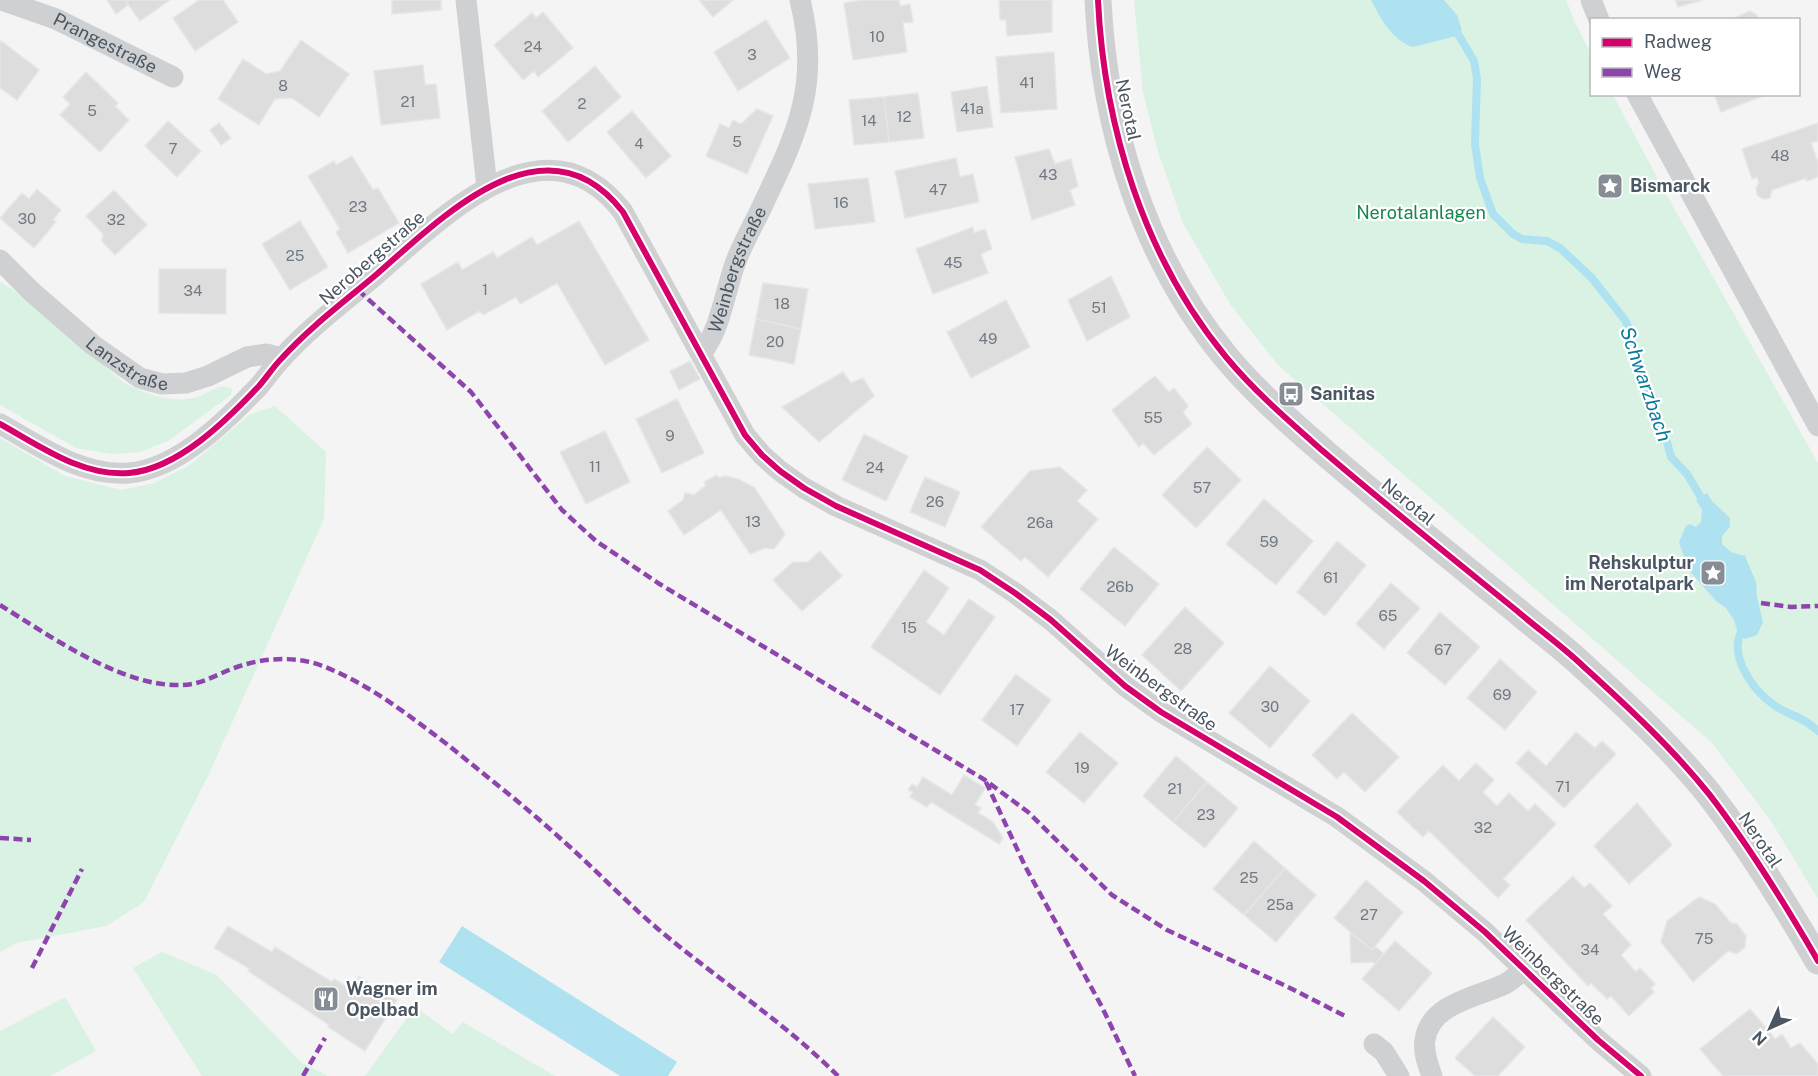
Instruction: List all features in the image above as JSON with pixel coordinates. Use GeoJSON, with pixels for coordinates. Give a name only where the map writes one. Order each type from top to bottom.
{"type":"FeatureCollection","features":[{"type":"Feature","properties":{"kind":"street","name":"Prangestraße"},"geometry":{"type":"LineString","coordinates":[[2,0],[56,19],[173,77]]}},
{"type":"Feature","properties":{"kind":"street"},"geometry":{"type":"LineString","coordinates":[[465,0],[487,187]]}},
{"type":"Feature","properties":{"kind":"street","name":"Weinbergstraße"},"geometry":{"type":"LineString","coordinates":[[800,0],[808,55],[808,83],[802,111],[788,148],[735,263],[715,332],[701,354],[745,435],[762,455],[804,488],[836,506],[980,570],[1051,620],[1125,686],[1161,712],[1337,817],[1385,851],[1425,881],[1476,925],[1598,1040],[1641,1076]]}},
{"type":"Feature","properties":{"kind":"street","name":"Nerotal"},"geometry":{"type":"LineString","coordinates":[[1098,0],[1109,99],[1121,150],[1139,204],[1156,243],[1202,327],[1239,372],[1283,416],[1581,664],[1668,749],[1708,792],[1733,827],[1818,961]]}},
{"type":"Feature","properties":{"kind":"street"},"geometry":{"type":"LineString","coordinates":[[1591,0],[1598,18]]}},
{"type":"Feature","properties":{"kind":"street"},"geometry":{"type":"LineString","coordinates":[[1638,96],[1818,426]]}},
{"type":"Feature","properties":{"kind":"street","name":"Nerobergstraße"},"geometry":{"type":"LineString","coordinates":[[0,424],[82,467],[114,473],[130,473],[154,468],[176,458],[229,415],[259,386],[281,358],[444,214],[487,187],[532,170],[553,169],[574,173],[594,182],[610,195],[623,212],[701,354]]}},
{"type":"Feature","properties":{"kind":"street","name":"Lanzstraße"},"geometry":{"type":"LineString","coordinates":[[0,260],[32,292],[93,345],[140,378],[162,384],[186,383],[208,376],[247,357],[267,354],[281,358]]}},
{"type":"Feature","properties":{"kind":"street"},"geometry":{"type":"LineString","coordinates":[[1432,1076],[1426,1060],[1424,1040],[1429,1027],[1438,1016],[1463,1000],[1506,983],[1523,970]]}},
{"type":"Feature","properties":{"kind":"street"},"geometry":{"type":"LineString","coordinates":[[1374,1044],[1384,1052],[1399,1076]]}},
{"type":"Feature","properties":{"kind":"green space","name":"Nerotalanlagen"},"geometry":{"type":"Polygon","coordinates":[[[1134,0],[1566,0],[1590,52],[1590,96],[1614,96],[1818,463],[1818,899],[1771,821],[1712,743],[1278,365],[1230,304],[1183,223],[1158,152],[1143,92],[1134,0]]]}},
{"type":"Feature","properties":{"kind":"green space"},"geometry":{"type":"Polygon","coordinates":[[[0,282],[20,294],[123,382],[131,386],[158,397],[178,399],[197,397],[223,386],[232,389],[231,395],[168,441],[140,452],[112,454],[76,448],[0,405],[0,282]]]}},
{"type":"Feature","properties":{"kind":"green space"},"geometry":{"type":"Polygon","coordinates":[[[275,406],[326,452],[324,519],[208,776],[144,902],[106,926],[17,943],[0,952],[0,438],[65,476],[121,490],[154,483],[190,465],[249,415],[275,406]]]}},
{"type":"Feature","properties":{"kind":"green space"},"geometry":{"type":"Polygon","coordinates":[[[162,952],[217,975],[301,1062],[328,1076],[202,1076],[133,968],[162,952]]]}},
{"type":"Feature","properties":{"kind":"green space"},"geometry":{"type":"Polygon","coordinates":[[[65,997],[96,1051],[50,1076],[0,1076],[0,1031],[65,997]]]}},
{"type":"Feature","properties":{"kind":"green space"},"geometry":{"type":"Polygon","coordinates":[[[415,1007],[453,1034],[463,1022],[555,1076],[365,1076],[415,1007]]]}},
{"type":"Feature","properties":{"kind":"water"},"geometry":{"type":"Polygon","coordinates":[[[1371,0],[1444,0],[1457,15],[1462,30],[1456,36],[1413,47],[1393,34],[1371,0]]]}},
{"type":"Feature","properties":{"kind":"water"},"geometry":{"type":"Polygon","coordinates":[[[1707,493],[1730,518],[1730,527],[1722,536],[1722,544],[1731,552],[1745,556],[1756,582],[1763,622],[1757,635],[1745,639],[1738,634],[1734,620],[1726,608],[1716,601],[1688,569],[1679,542],[1686,526],[1690,524],[1696,527],[1701,522],[1702,510],[1696,500],[1707,493]]]}},
{"type":"Feature","properties":{"kind":"water"},"geometry":{"type":"Polygon","coordinates":[[[462,926],[677,1062],[668,1076],[620,1076],[439,962],[462,926]]]}},
{"type":"Feature","properties":{"kind":"building"},"geometry":{"type":"Polygon","coordinates":[[[107,0],[125,0],[128,5],[116,14],[107,0]]]}},
{"type":"Feature","properties":{"kind":"building"},"geometry":{"type":"Polygon","coordinates":[[[125,0],[170,0],[140,21],[125,0]]]}},
{"type":"Feature","properties":{"kind":"building"},"geometry":{"type":"Polygon","coordinates":[[[199,0],[223,0],[238,22],[195,51],[173,18],[199,0]]]}},
{"type":"Feature","properties":{"kind":"building"},"geometry":{"type":"Polygon","coordinates":[[[392,0],[441,0],[441,10],[392,14],[392,0]]]}},
{"type":"Feature","properties":{"kind":"building"},"geometry":{"type":"Polygon","coordinates":[[[699,0],[733,0],[713,17],[699,0]]]}},
{"type":"Feature","properties":{"kind":"building"},"geometry":{"type":"Polygon","coordinates":[[[862,0],[899,0],[900,6],[910,4],[913,22],[903,23],[907,52],[853,60],[844,3],[862,0]]]}},
{"type":"Feature","properties":{"kind":"building"},"geometry":{"type":"Polygon","coordinates":[[[999,0],[1052,0],[1052,32],[1007,36],[1006,20],[1000,20],[999,0]]]}},
{"type":"Feature","properties":{"kind":"building"},"geometry":{"type":"Polygon","coordinates":[[[1675,0],[1703,0],[1678,7],[1675,0]]]}},
{"type":"Feature","properties":{"kind":"building"},"geometry":{"type":"Polygon","coordinates":[[[1750,11],[1758,18],[1734,18],[1750,11]]]}},
{"type":"Feature","properties":{"kind":"building"},"geometry":{"type":"Polygon","coordinates":[[[543,12],[573,48],[538,77],[534,71],[523,80],[494,45],[532,13],[536,18],[543,12]]]}},
{"type":"Feature","properties":{"kind":"building"},"geometry":{"type":"Polygon","coordinates":[[[766,20],[790,58],[738,91],[714,52],[766,20]]]}},
{"type":"Feature","properties":{"kind":"building"},"geometry":{"type":"Polygon","coordinates":[[[0,40],[39,70],[17,100],[0,88],[0,40]]]}},
{"type":"Feature","properties":{"kind":"building"},"geometry":{"type":"Polygon","coordinates":[[[301,40],[349,74],[319,117],[292,98],[275,99],[259,125],[218,99],[243,59],[266,74],[280,71],[301,40]]]}},
{"type":"Feature","properties":{"kind":"building"},"geometry":{"type":"Polygon","coordinates":[[[1054,52],[1057,109],[1001,113],[996,57],[1054,52]]]}},
{"type":"Feature","properties":{"kind":"building"},"geometry":{"type":"Polygon","coordinates":[[[423,65],[425,85],[436,84],[440,118],[381,125],[374,71],[423,65]]]}},
{"type":"Feature","properties":{"kind":"building"},"geometry":{"type":"Polygon","coordinates":[[[595,66],[621,97],[568,142],[542,111],[595,66]]]}},
{"type":"Feature","properties":{"kind":"building"},"geometry":{"type":"Polygon","coordinates":[[[86,72],[118,103],[115,106],[129,120],[100,152],[60,115],[70,104],[63,97],[86,72]]]}},
{"type":"Feature","properties":{"kind":"building"},"geometry":{"type":"Polygon","coordinates":[[[987,86],[993,127],[957,132],[951,92],[987,86]]]}},
{"type":"Feature","properties":{"kind":"building"},"geometry":{"type":"Polygon","coordinates":[[[918,93],[924,138],[889,142],[884,97],[918,93]]]}},
{"type":"Feature","properties":{"kind":"building"},"geometry":{"type":"Polygon","coordinates":[[[1715,96],[1763,96],[1721,112],[1715,96]]]}},
{"type":"Feature","properties":{"kind":"building"},"geometry":{"type":"Polygon","coordinates":[[[884,97],[889,142],[854,145],[849,100],[884,97]]]}},
{"type":"Feature","properties":{"kind":"building"},"geometry":{"type":"Polygon","coordinates":[[[757,109],[773,116],[747,174],[706,156],[720,124],[729,128],[733,120],[741,124],[757,109]]]}},
{"type":"Feature","properties":{"kind":"building"},"geometry":{"type":"Polygon","coordinates":[[[632,111],[671,156],[646,178],[607,132],[632,111]]]}},
{"type":"Feature","properties":{"kind":"building"},"geometry":{"type":"Polygon","coordinates":[[[168,121],[201,151],[177,177],[145,146],[168,121]]]}},
{"type":"Feature","properties":{"kind":"building"},"geometry":{"type":"Polygon","coordinates":[[[219,123],[231,138],[221,145],[210,130],[219,123]]]}},
{"type":"Feature","properties":{"kind":"building"},"geometry":{"type":"Polygon","coordinates":[[[1818,123],[1818,141],[1811,143],[1818,162],[1818,177],[1807,181],[1806,178],[1772,190],[1770,198],[1763,199],[1757,195],[1756,188],[1759,183],[1757,177],[1752,179],[1742,149],[1818,123]]]}},
{"type":"Feature","properties":{"kind":"building"},"geometry":{"type":"Polygon","coordinates":[[[1049,149],[1055,164],[1071,159],[1078,186],[1070,190],[1075,205],[1032,220],[1015,157],[1049,149]]]}},
{"type":"Feature","properties":{"kind":"building"},"geometry":{"type":"Polygon","coordinates":[[[352,156],[373,190],[378,188],[399,223],[348,253],[336,232],[340,229],[308,176],[334,161],[336,165],[352,156]]]}},
{"type":"Feature","properties":{"kind":"building"},"geometry":{"type":"Polygon","coordinates":[[[956,158],[960,177],[973,174],[979,202],[905,218],[895,171],[956,158]]]}},
{"type":"Feature","properties":{"kind":"building"},"geometry":{"type":"Polygon","coordinates":[[[868,178],[875,222],[815,229],[808,184],[868,178]]]}},
{"type":"Feature","properties":{"kind":"building"},"geometry":{"type":"Polygon","coordinates":[[[37,189],[61,210],[53,220],[56,222],[34,248],[0,218],[22,193],[29,199],[37,189]]]}},
{"type":"Feature","properties":{"kind":"building"},"geometry":{"type":"Polygon","coordinates":[[[114,190],[147,225],[115,255],[102,241],[103,234],[86,216],[114,190]]]}},
{"type":"Feature","properties":{"kind":"building"},"geometry":{"type":"Polygon","coordinates":[[[300,221],[328,267],[290,290],[262,244],[300,221]]]}},
{"type":"Feature","properties":{"kind":"building"},"geometry":{"type":"Polygon","coordinates":[[[579,221],[649,340],[605,365],[557,283],[520,304],[516,297],[483,315],[480,311],[447,330],[421,284],[458,262],[462,270],[493,252],[497,258],[532,237],[537,245],[579,221]]]}},
{"type":"Feature","properties":{"kind":"building"},"geometry":{"type":"Polygon","coordinates":[[[973,227],[974,233],[985,229],[992,249],[981,254],[988,273],[933,294],[916,249],[973,227]]]}},
{"type":"Feature","properties":{"kind":"building"},"geometry":{"type":"Polygon","coordinates":[[[159,269],[226,269],[226,314],[159,313],[159,269]]]}},
{"type":"Feature","properties":{"kind":"building"},"geometry":{"type":"Polygon","coordinates":[[[1111,276],[1130,317],[1087,341],[1068,300],[1111,276]]]}},
{"type":"Feature","properties":{"kind":"building"},"geometry":{"type":"Polygon","coordinates":[[[763,283],[808,289],[801,329],[756,319],[763,283]]]}},
{"type":"Feature","properties":{"kind":"building"},"geometry":{"type":"Polygon","coordinates":[[[1006,300],[1030,347],[971,378],[947,332],[1006,300]]]}},
{"type":"Feature","properties":{"kind":"building"},"geometry":{"type":"Polygon","coordinates":[[[756,319],[801,329],[794,364],[749,355],[756,319]]]}},
{"type":"Feature","properties":{"kind":"building"},"geometry":{"type":"Polygon","coordinates":[[[690,361],[700,379],[679,390],[670,371],[690,361]]]}},
{"type":"Feature","properties":{"kind":"building"},"geometry":{"type":"Polygon","coordinates":[[[843,372],[851,383],[863,378],[874,396],[819,442],[782,407],[843,372]]]}},
{"type":"Feature","properties":{"kind":"building"},"geometry":{"type":"Polygon","coordinates":[[[1155,376],[1169,392],[1174,388],[1188,406],[1183,413],[1192,424],[1154,455],[1143,443],[1139,447],[1112,410],[1155,376]]]}},
{"type":"Feature","properties":{"kind":"building"},"geometry":{"type":"Polygon","coordinates":[[[677,399],[704,453],[662,473],[636,419],[677,399]]]}},
{"type":"Feature","properties":{"kind":"building"},"geometry":{"type":"Polygon","coordinates":[[[605,431],[630,482],[586,504],[560,452],[605,431]]]}},
{"type":"Feature","properties":{"kind":"building"},"geometry":{"type":"Polygon","coordinates":[[[864,434],[908,456],[886,501],[842,480],[864,434]]]}},
{"type":"Feature","properties":{"kind":"building"},"geometry":{"type":"Polygon","coordinates":[[[1207,447],[1241,480],[1196,528],[1162,495],[1207,447]]]}},
{"type":"Feature","properties":{"kind":"building"},"geometry":{"type":"Polygon","coordinates":[[[1060,467],[1087,490],[1077,501],[1098,519],[1048,577],[1025,557],[1021,561],[981,527],[1030,471],[1060,467]]]}},
{"type":"Feature","properties":{"kind":"building"},"geometry":{"type":"Polygon","coordinates":[[[717,475],[719,478],[726,476],[738,479],[754,487],[785,534],[774,549],[765,548],[750,554],[721,510],[684,535],[668,511],[683,500],[685,493],[694,495],[706,485],[704,482],[717,475]]]}},
{"type":"Feature","properties":{"kind":"building"},"geometry":{"type":"Polygon","coordinates":[[[925,477],[960,492],[945,527],[910,512],[925,477]]]}},
{"type":"Feature","properties":{"kind":"building"},"geometry":{"type":"Polygon","coordinates":[[[1264,499],[1313,541],[1276,585],[1226,544],[1264,499]]]}},
{"type":"Feature","properties":{"kind":"building"},"geometry":{"type":"Polygon","coordinates":[[[1337,541],[1366,565],[1325,616],[1297,592],[1337,541]]]}},
{"type":"Feature","properties":{"kind":"building"},"geometry":{"type":"Polygon","coordinates":[[[1114,547],[1159,584],[1125,626],[1080,589],[1114,547]]]}},
{"type":"Feature","properties":{"kind":"building"},"geometry":{"type":"Polygon","coordinates":[[[820,551],[842,576],[802,611],[773,580],[793,562],[808,562],[820,551]]]}},
{"type":"Feature","properties":{"kind":"building"},"geometry":{"type":"Polygon","coordinates":[[[924,570],[949,588],[926,622],[944,635],[969,599],[995,617],[940,695],[871,647],[924,570]]]}},
{"type":"Feature","properties":{"kind":"building"},"geometry":{"type":"Polygon","coordinates":[[[1391,583],[1420,608],[1384,649],[1356,624],[1391,583]]]}},
{"type":"Feature","properties":{"kind":"building"},"geometry":{"type":"Polygon","coordinates":[[[1185,607],[1224,643],[1181,691],[1142,655],[1185,607]]]}},
{"type":"Feature","properties":{"kind":"building"},"geometry":{"type":"Polygon","coordinates":[[[1440,612],[1480,647],[1445,685],[1407,653],[1440,612]]]}},
{"type":"Feature","properties":{"kind":"building"},"geometry":{"type":"Polygon","coordinates":[[[1500,659],[1537,692],[1505,730],[1467,698],[1500,659]]]}},
{"type":"Feature","properties":{"kind":"building"},"geometry":{"type":"Polygon","coordinates":[[[1270,666],[1310,701],[1270,748],[1229,713],[1270,666]]]}},
{"type":"Feature","properties":{"kind":"building"},"geometry":{"type":"Polygon","coordinates":[[[1016,674],[1051,700],[1017,746],[982,720],[1016,674]]]}},
{"type":"Feature","properties":{"kind":"building"},"geometry":{"type":"Polygon","coordinates":[[[1352,713],[1399,757],[1365,792],[1344,772],[1337,779],[1312,755],[1352,713]]]}},
{"type":"Feature","properties":{"kind":"building"},"geometry":{"type":"Polygon","coordinates":[[[1080,732],[1118,763],[1084,803],[1046,772],[1080,732]]]}},
{"type":"Feature","properties":{"kind":"building"},"geometry":{"type":"Polygon","coordinates":[[[1576,732],[1595,748],[1602,741],[1616,754],[1564,808],[1516,763],[1528,750],[1546,766],[1576,732]]]}},
{"type":"Feature","properties":{"kind":"building"},"geometry":{"type":"Polygon","coordinates":[[[1176,756],[1207,782],[1173,822],[1143,796],[1176,756]]]}},
{"type":"Feature","properties":{"kind":"building"},"geometry":{"type":"Polygon","coordinates":[[[1476,763],[1494,780],[1483,792],[1497,806],[1509,793],[1528,811],[1535,804],[1556,824],[1503,879],[1510,885],[1498,898],[1429,831],[1423,837],[1397,812],[1443,765],[1459,781],[1476,763]]]}},
{"type":"Feature","properties":{"kind":"building"},"geometry":{"type":"Polygon","coordinates":[[[964,775],[985,788],[975,805],[981,808],[978,813],[993,822],[1003,838],[999,844],[931,802],[927,807],[910,797],[913,792],[908,790],[912,784],[917,787],[923,777],[952,795],[964,775]]]}},
{"type":"Feature","properties":{"kind":"building"},"geometry":{"type":"Polygon","coordinates":[[[1207,782],[1238,808],[1205,848],[1173,822],[1207,782]]]}},
{"type":"Feature","properties":{"kind":"building"},"geometry":{"type":"Polygon","coordinates":[[[1637,803],[1672,845],[1629,884],[1594,846],[1637,803]]]}},
{"type":"Feature","properties":{"kind":"building"},"geometry":{"type":"Polygon","coordinates":[[[1254,841],[1285,868],[1244,915],[1213,889],[1254,841]]]}},
{"type":"Feature","properties":{"kind":"building"},"geometry":{"type":"Polygon","coordinates":[[[1285,868],[1316,895],[1276,942],[1244,915],[1285,868]]]}},
{"type":"Feature","properties":{"kind":"building"},"geometry":{"type":"Polygon","coordinates":[[[1573,876],[1584,888],[1590,883],[1612,906],[1603,914],[1631,945],[1621,955],[1636,972],[1640,968],[1655,984],[1651,988],[1654,992],[1629,1016],[1611,996],[1607,999],[1591,983],[1588,986],[1526,920],[1573,876]]]}},
{"type":"Feature","properties":{"kind":"building"},"geometry":{"type":"Polygon","coordinates":[[[1366,880],[1403,912],[1372,950],[1334,918],[1366,880]]]}},
{"type":"Feature","properties":{"kind":"building"},"geometry":{"type":"Polygon","coordinates":[[[1699,897],[1715,904],[1731,923],[1737,924],[1746,936],[1745,947],[1737,954],[1728,951],[1693,982],[1661,942],[1667,921],[1699,897]]]}},
{"type":"Feature","properties":{"kind":"building"},"geometry":{"type":"Polygon","coordinates":[[[228,926],[272,952],[275,947],[332,982],[334,979],[351,989],[359,977],[397,1000],[365,1051],[248,971],[250,969],[214,948],[228,926]]]}},
{"type":"Feature","properties":{"kind":"building"},"geometry":{"type":"Polygon","coordinates":[[[1350,932],[1372,950],[1375,946],[1384,954],[1375,964],[1372,962],[1351,963],[1350,932]]]}},
{"type":"Feature","properties":{"kind":"building"},"geometry":{"type":"Polygon","coordinates":[[[1395,941],[1432,973],[1399,1011],[1362,979],[1395,941]]]}},
{"type":"Feature","properties":{"kind":"building"},"geometry":{"type":"Polygon","coordinates":[[[1750,1009],[1775,1039],[1782,1034],[1791,1048],[1800,1043],[1818,1064],[1818,1076],[1723,1076],[1700,1049],[1750,1009]]]}},
{"type":"Feature","properties":{"kind":"building"},"geometry":{"type":"Polygon","coordinates":[[[1493,1017],[1525,1047],[1498,1076],[1475,1076],[1455,1058],[1493,1017]]]}},
{"type":"Feature","properties":{"kind":"waterway","name":"Schwarzbach"},"geometry":{"type":"LineString","coordinates":[[1450,30],[1458,34],[1474,61],[1477,79],[1475,144],[1480,178],[1493,214],[1513,234],[1522,239],[1547,241],[1560,248],[1591,277],[1625,320],[1632,335],[1638,365],[1654,400],[1655,414],[1671,457],[1687,474],[1706,506]]}},
{"type":"Feature","properties":{"kind":"waterway","name":"Schwarzbach"},"geometry":{"type":"LineString","coordinates":[[1745,626],[1738,647],[1739,658],[1749,680],[1774,705],[1807,722],[1818,731]]}},
{"type":"Feature","properties":{"kind":"marked path"},"geometry":{"type":"LineString","coordinates":[[358,290],[471,392],[562,510],[596,541],[658,583],[985,780],[1028,812],[1112,895],[1167,930],[1345,1016]]}},
{"type":"Feature","properties":{"kind":"marked path"},"geometry":{"type":"LineString","coordinates":[[1761,603],[1791,607],[1818,606]]}},
{"type":"Feature","properties":{"kind":"marked path"},"geometry":{"type":"LineString","coordinates":[[0,605],[88,658],[136,678],[160,684],[191,684],[249,663],[280,659],[310,662],[338,672],[387,700],[505,791],[658,929],[795,1037],[838,1076]]}},
{"type":"Feature","properties":{"kind":"marked path"},"geometry":{"type":"LineString","coordinates":[[986,782],[1025,866],[1102,1007],[1135,1076]]}},
{"type":"Feature","properties":{"kind":"marked path"},"geometry":{"type":"LineString","coordinates":[[0,838],[31,840]]}},
{"type":"Feature","properties":{"kind":"marked path"},"geometry":{"type":"LineString","coordinates":[[32,968],[82,869]]}},
{"type":"Feature","properties":{"kind":"marked path"},"geometry":{"type":"LineString","coordinates":[[303,1076],[325,1038]]}},
{"type":"Feature","properties":{"kind":"cycle path"},"geometry":{"type":"LineString","coordinates":[[1098,0],[1109,95],[1134,189],[1151,234],[1172,277],[1197,318],[1226,357],[1261,395],[1311,441],[1567,651],[1664,744],[1695,777],[1739,834],[1818,961]]}},
{"type":"Feature","properties":{"kind":"cycle path"},"geometry":{"type":"LineString","coordinates":[[0,424],[62,458],[95,470],[129,473],[147,470],[165,462],[183,453],[217,427],[259,386],[279,361],[304,336],[432,226],[496,184],[529,172],[561,171],[593,184],[623,212],[745,435],[780,471],[836,506],[980,570],[1051,620],[1125,686],[1161,712],[1337,817],[1424,881],[1485,932],[1598,1040],[1641,1076]]}},
{"type":"Feature","properties":{"kind":"place","name":"Bismarck"},"geometry":{"type":"Point","coordinates":[1610,186]}},
{"type":"Feature","properties":{"kind":"place","name":"Sanitas"},"geometry":{"type":"Point","coordinates":[1291,394]}},
{"type":"Feature","properties":{"kind":"place","name":"Rehskulptur im Nerotalpark"},"geometry":{"type":"Point","coordinates":[1713,573]}},
{"type":"Feature","properties":{"kind":"place","name":"Wagner im Opelbad"},"geometry":{"type":"Point","coordinates":[326,999]}}]}
